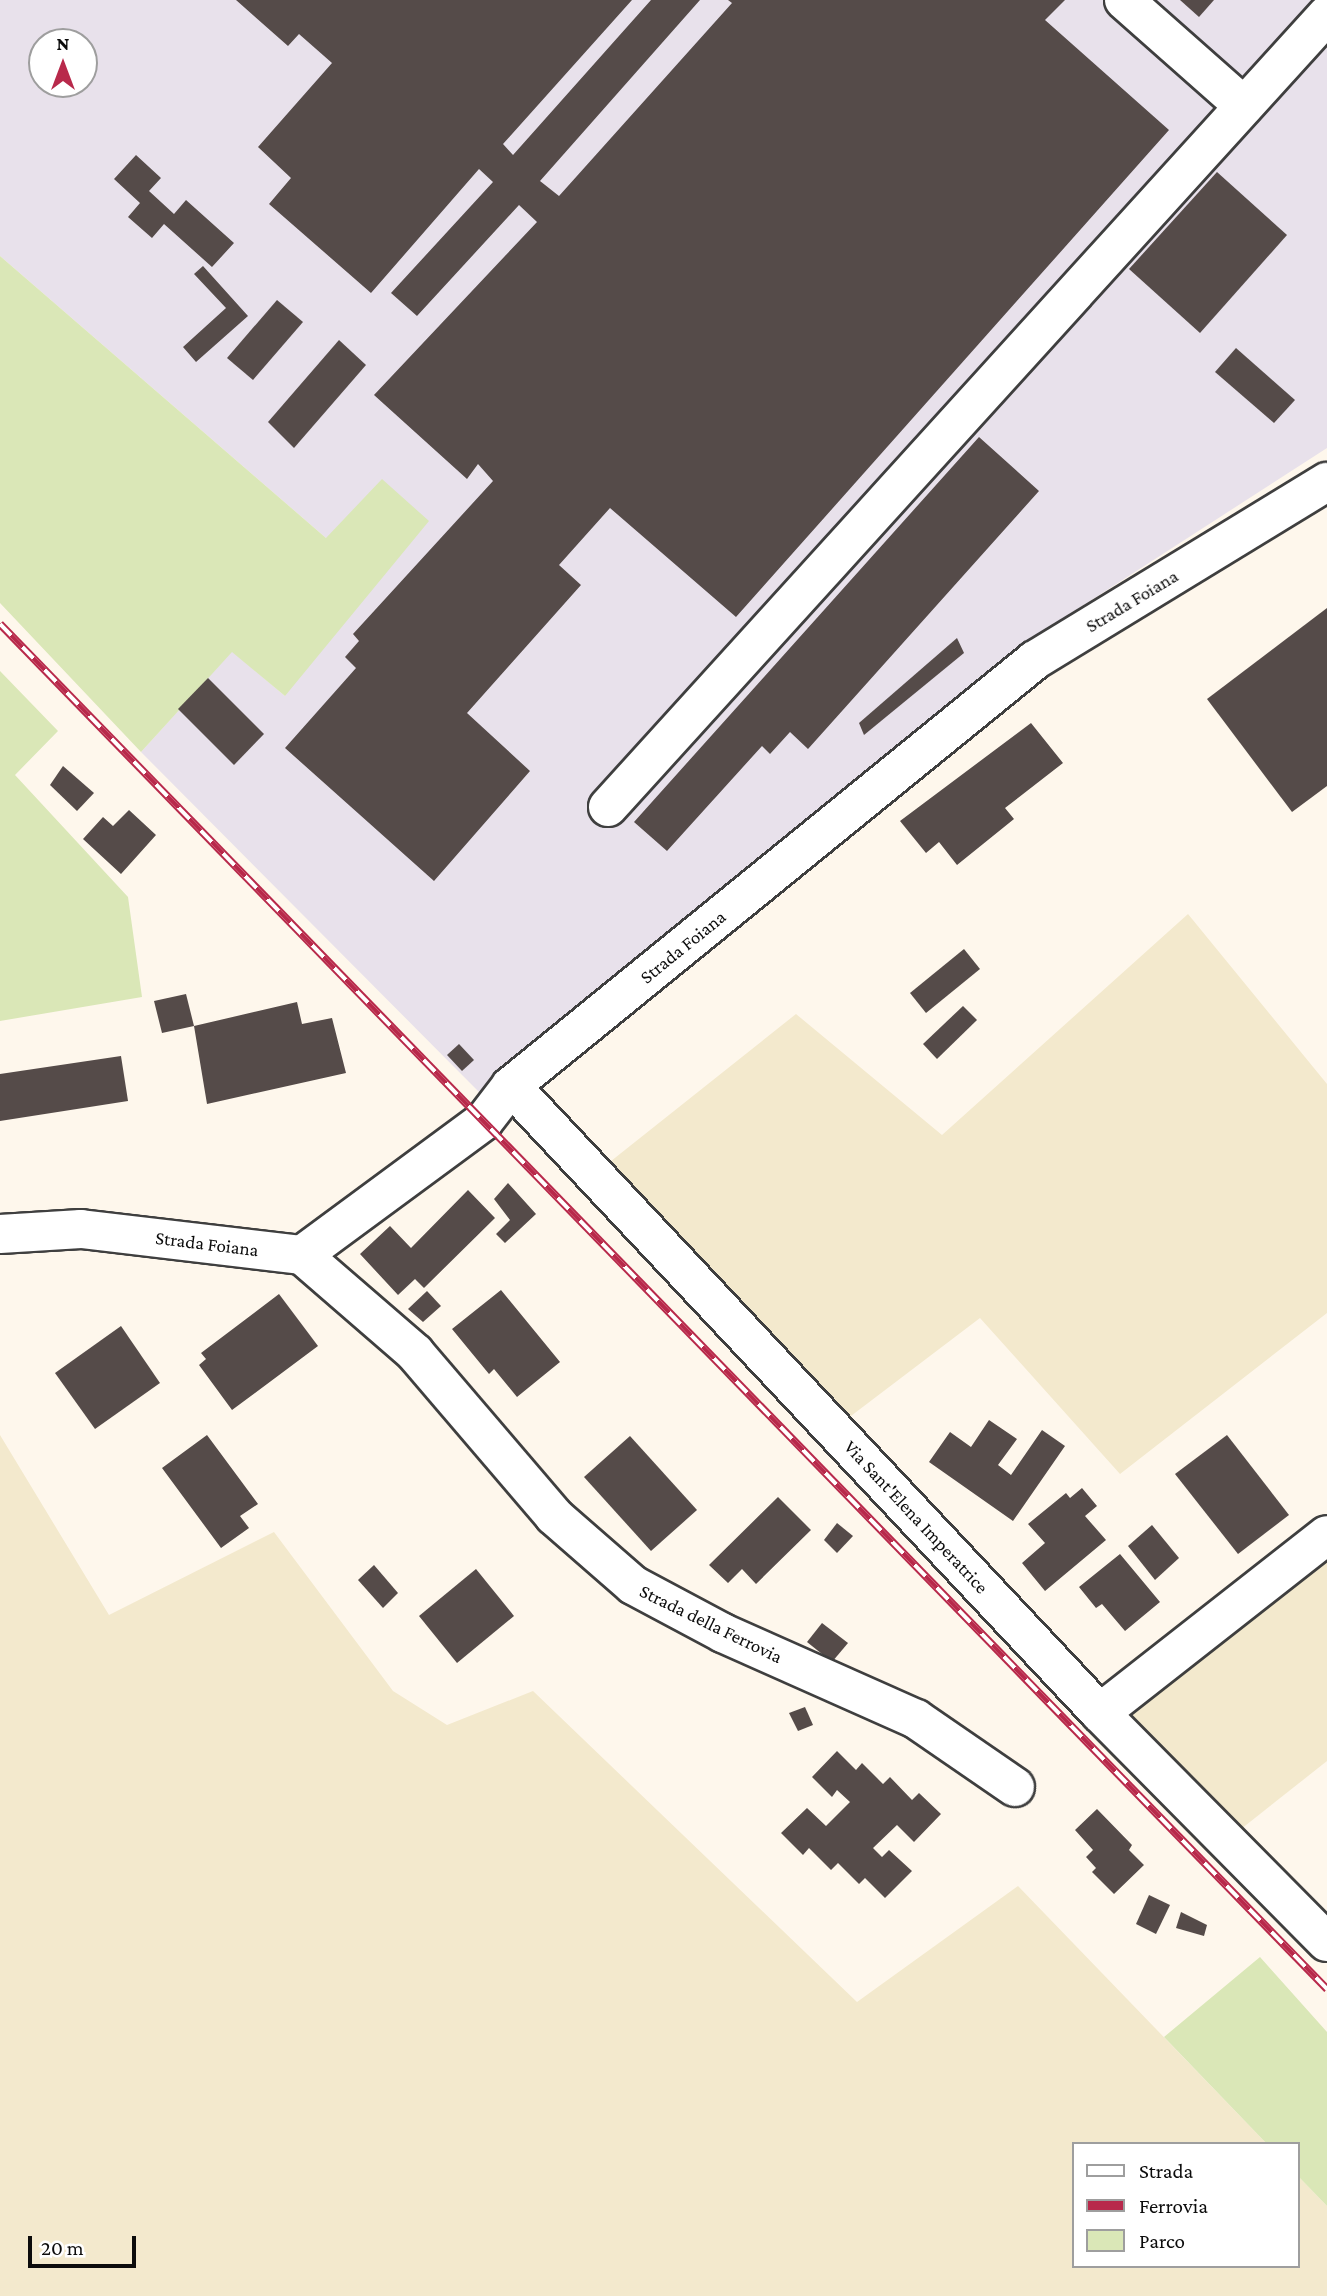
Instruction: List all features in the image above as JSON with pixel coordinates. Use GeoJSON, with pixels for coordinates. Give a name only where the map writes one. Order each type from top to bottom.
{"type":"FeatureCollection","features":[{"type":"Feature","properties":{"kind":"street"},"geometry":{"type":"LineString","coordinates":[[1125,0],[1244,106]]}},
{"type":"Feature","properties":{"kind":"street"},"geometry":{"type":"LineString","coordinates":[[608,807],[1327,15]]}},
{"type":"Feature","properties":{"kind":"street","name":"Strada Foiana"},"geometry":{"type":"LineString","coordinates":[[0,1234],[81,1229],[302,1255],[484,1121],[512,1086],[1035,660],[1327,482]]}},
{"type":"Feature","properties":{"kind":"street","name":"Via Sant'Elena Imperatrice"},"geometry":{"type":"LineString","coordinates":[[512,1086],[1100,1713],[1327,1942]]}},
{"type":"Feature","properties":{"kind":"street","name":"Strada della Ferrovia"},"geometry":{"type":"LineString","coordinates":[[302,1255],[415,1353],[554,1516],[632,1585],[723,1633],[916,1718],[1015,1787]]}},
{"type":"Feature","properties":{"kind":"street"},"geometry":{"type":"LineString","coordinates":[[1100,1713],[1327,1535]]}},
{"type":"Feature","properties":{"kind":"shaded area"},"geometry":{"type":"Polygon","coordinates":[[[0,0],[1327,0],[1327,448],[1028,641],[479,1092],[141,752],[232,651],[285,696],[326,538],[0,256],[0,0]]]}},
{"type":"Feature","properties":{"kind":"shaded area"},"geometry":{"type":"Polygon","coordinates":[[[1188,914],[1327,1084],[1327,1313],[1120,1474],[980,1318],[843,1422],[601,1169],[796,1014],[942,1135],[1188,914]]]}},
{"type":"Feature","properties":{"kind":"shaded area"},"geometry":{"type":"Polygon","coordinates":[[[0,1435],[109,1615],[274,1532],[393,1691],[447,1725],[533,1691],[857,2002],[1018,1886],[1265,2142],[1072,2142],[1072,2268],[1299,2268],[1299,2177],[1327,2206],[1327,2296],[0,2296],[0,1435]]]}},
{"type":"Feature","properties":{"kind":"shaded area"},"geometry":{"type":"Polygon","coordinates":[[[1327,1553],[1327,1761],[1236,1833],[1127,1709],[1327,1553]]]}},
{"type":"Feature","properties":{"kind":"green space"},"geometry":{"type":"Polygon","coordinates":[[[0,256],[326,538],[382,479],[429,521],[285,696],[232,652],[141,752],[0,603],[0,256]]]}},
{"type":"Feature","properties":{"kind":"green space"},"geometry":{"type":"Polygon","coordinates":[[[0,671],[58,731],[15,775],[128,897],[142,997],[0,1021],[0,671]]]}},
{"type":"Feature","properties":{"kind":"green space"},"geometry":{"type":"Polygon","coordinates":[[[1260,1957],[1327,2032],[1327,2206],[1299,2177],[1299,2142],[1265,2142],[1164,2037],[1260,1957]]]}},
{"type":"Feature","properties":{"kind":"building"},"geometry":{"type":"Polygon","coordinates":[[[236,0],[632,0],[503,144],[513,155],[651,0],[700,0],[540,181],[559,196],[732,3],[728,0],[1065,0],[1045,20],[1169,130],[736,617],[610,508],[559,565],[581,585],[467,713],[530,771],[434,881],[285,748],[356,668],[345,657],[359,641],[353,634],[493,481],[478,464],[467,479],[374,395],[537,222],[519,205],[417,316],[391,293],[493,182],[479,169],[371,293],[269,204],[291,178],[258,147],[332,63],[299,34],[288,46],[236,0]]]}},
{"type":"Feature","properties":{"kind":"building"},"geometry":{"type":"Polygon","coordinates":[[[1180,0],[1214,0],[1199,17],[1180,0]]]}},
{"type":"Feature","properties":{"kind":"building"},"geometry":{"type":"Polygon","coordinates":[[[136,155],[161,178],[149,191],[174,214],[186,200],[234,243],[212,267],[164,224],[152,238],[128,217],[140,203],[114,179],[136,155]]]}},
{"type":"Feature","properties":{"kind":"building"},"geometry":{"type":"Polygon","coordinates":[[[1217,172],[1287,235],[1200,333],[1129,269],[1217,172]]]}},
{"type":"Feature","properties":{"kind":"building"},"geometry":{"type":"Polygon","coordinates":[[[203,266],[248,316],[196,362],[183,347],[226,308],[194,274],[203,266]]]}},
{"type":"Feature","properties":{"kind":"building"},"geometry":{"type":"Polygon","coordinates":[[[277,300],[303,322],[253,380],[227,358],[277,300]]]}},
{"type":"Feature","properties":{"kind":"building"},"geometry":{"type":"Polygon","coordinates":[[[339,340],[366,365],[294,448],[268,422],[339,340]]]}},
{"type":"Feature","properties":{"kind":"building"},"geometry":{"type":"Polygon","coordinates":[[[1236,348],[1295,400],[1274,423],[1215,372],[1236,348]]]}},
{"type":"Feature","properties":{"kind":"building"},"geometry":{"type":"Polygon","coordinates":[[[979,437],[1039,491],[808,749],[790,732],[770,754],[762,746],[667,851],[634,822],[979,437]]]}},
{"type":"Feature","properties":{"kind":"building"},"geometry":{"type":"Polygon","coordinates":[[[1327,608],[1327,786],[1292,812],[1207,699],[1327,608]]]}},
{"type":"Feature","properties":{"kind":"building"},"geometry":{"type":"Polygon","coordinates":[[[957,638],[964,653],[864,735],[859,723],[957,638]]]}},
{"type":"Feature","properties":{"kind":"building"},"geometry":{"type":"Polygon","coordinates":[[[208,678],[264,734],[234,765],[178,709],[208,678]]]}},
{"type":"Feature","properties":{"kind":"building"},"geometry":{"type":"Polygon","coordinates":[[[1031,723],[1063,763],[1005,808],[1014,819],[957,865],[939,842],[926,853],[900,821],[1031,723]]]}},
{"type":"Feature","properties":{"kind":"building"},"geometry":{"type":"Polygon","coordinates":[[[63,766],[94,793],[77,811],[50,785],[63,766]]]}},
{"type":"Feature","properties":{"kind":"building"},"geometry":{"type":"Polygon","coordinates":[[[129,810],[156,835],[121,874],[83,839],[103,817],[113,826],[129,810]]]}},
{"type":"Feature","properties":{"kind":"building"},"geometry":{"type":"Polygon","coordinates":[[[964,949],[980,969],[926,1013],[910,993],[964,949]]]}},
{"type":"Feature","properties":{"kind":"building"},"geometry":{"type":"Polygon","coordinates":[[[186,994],[194,1026],[162,1033],[154,1001],[186,994]]]}},
{"type":"Feature","properties":{"kind":"building"},"geometry":{"type":"Polygon","coordinates":[[[297,1002],[302,1024],[332,1018],[346,1073],[207,1104],[194,1026],[297,1002]]]}},
{"type":"Feature","properties":{"kind":"building"},"geometry":{"type":"Polygon","coordinates":[[[963,1006],[977,1020],[937,1059],[923,1044],[963,1006]]]}},
{"type":"Feature","properties":{"kind":"building"},"geometry":{"type":"Polygon","coordinates":[[[459,1044],[474,1060],[462,1071],[447,1055],[459,1044]]]}},
{"type":"Feature","properties":{"kind":"building"},"geometry":{"type":"Polygon","coordinates":[[[121,1056],[128,1101],[0,1121],[0,1074],[121,1056]]]}},
{"type":"Feature","properties":{"kind":"building"},"geometry":{"type":"Polygon","coordinates":[[[508,1183],[536,1214],[505,1243],[496,1234],[510,1220],[494,1199],[508,1183]]]}},
{"type":"Feature","properties":{"kind":"building"},"geometry":{"type":"Polygon","coordinates":[[[468,1190],[495,1218],[424,1288],[415,1279],[398,1295],[360,1254],[390,1226],[411,1248],[468,1190]]]}},
{"type":"Feature","properties":{"kind":"building"},"geometry":{"type":"Polygon","coordinates":[[[501,1290],[560,1362],[517,1397],[494,1369],[489,1374],[452,1329],[501,1290]]]}},
{"type":"Feature","properties":{"kind":"building"},"geometry":{"type":"Polygon","coordinates":[[[427,1291],[441,1306],[423,1322],[408,1309],[427,1291]]]}},
{"type":"Feature","properties":{"kind":"building"},"geometry":{"type":"Polygon","coordinates":[[[279,1294],[318,1346],[232,1410],[199,1365],[206,1359],[201,1353],[279,1294]]]}},
{"type":"Feature","properties":{"kind":"building"},"geometry":{"type":"Polygon","coordinates":[[[121,1326],[160,1383],[95,1429],[55,1373],[121,1326]]]}},
{"type":"Feature","properties":{"kind":"building"},"geometry":{"type":"Polygon","coordinates":[[[989,1420],[1017,1439],[998,1465],[1011,1475],[1042,1430],[1065,1446],[1013,1521],[929,1462],[950,1432],[971,1447],[989,1420]]]}},
{"type":"Feature","properties":{"kind":"building"},"geometry":{"type":"Polygon","coordinates":[[[207,1435],[258,1504],[240,1516],[249,1528],[221,1548],[162,1468],[207,1435]]]}},
{"type":"Feature","properties":{"kind":"building"},"geometry":{"type":"Polygon","coordinates":[[[1227,1435],[1289,1515],[1238,1554],[1175,1474],[1227,1435]]]}},
{"type":"Feature","properties":{"kind":"building"},"geometry":{"type":"Polygon","coordinates":[[[630,1436],[697,1510],[651,1551],[584,1477],[630,1436]]]}},
{"type":"Feature","properties":{"kind":"building"},"geometry":{"type":"Polygon","coordinates":[[[1082,1488],[1097,1506],[1085,1516],[1106,1540],[1045,1591],[1022,1563],[1045,1543],[1028,1524],[1066,1493],[1070,1498],[1082,1488]]]}},
{"type":"Feature","properties":{"kind":"building"},"geometry":{"type":"Polygon","coordinates":[[[778,1497],[811,1530],[756,1584],[742,1569],[728,1583],[709,1565],[778,1497]]]}},
{"type":"Feature","properties":{"kind":"building"},"geometry":{"type":"Polygon","coordinates":[[[837,1523],[853,1536],[837,1553],[824,1540],[837,1523]]]}},
{"type":"Feature","properties":{"kind":"building"},"geometry":{"type":"Polygon","coordinates":[[[1152,1525],[1179,1558],[1155,1580],[1128,1546],[1152,1525]]]}},
{"type":"Feature","properties":{"kind":"building"},"geometry":{"type":"Polygon","coordinates":[[[1120,1554],[1160,1602],[1125,1631],[1102,1604],[1096,1608],[1079,1587],[1120,1554]]]}},
{"type":"Feature","properties":{"kind":"building"},"geometry":{"type":"Polygon","coordinates":[[[374,1565],[398,1593],[383,1608],[358,1580],[374,1565]]]}},
{"type":"Feature","properties":{"kind":"building"},"geometry":{"type":"Polygon","coordinates":[[[476,1569],[514,1616],[457,1663],[419,1616],[476,1569]]]}},
{"type":"Feature","properties":{"kind":"building"},"geometry":{"type":"Polygon","coordinates":[[[822,1623],[848,1643],[832,1662],[807,1642],[822,1623]]]}},
{"type":"Feature","properties":{"kind":"building"},"geometry":{"type":"Polygon","coordinates":[[[805,1707],[813,1725],[798,1731],[789,1713],[805,1707]]]}},
{"type":"Feature","properties":{"kind":"building"},"geometry":{"type":"Polygon","coordinates":[[[837,1751],[856,1770],[862,1763],[883,1784],[890,1777],[912,1800],[919,1793],[941,1814],[914,1842],[897,1825],[873,1848],[882,1857],[889,1850],[912,1871],[885,1898],[865,1878],[859,1884],[838,1863],[831,1870],[809,1848],[803,1855],[781,1833],[807,1808],[826,1826],[850,1802],[837,1790],[832,1797],[812,1777],[837,1751]]]}},
{"type":"Feature","properties":{"kind":"building"},"geometry":{"type":"Polygon","coordinates":[[[1097,1809],[1132,1845],[1129,1850],[1144,1865],[1114,1894],[1092,1872],[1096,1868],[1086,1857],[1093,1850],[1075,1830],[1097,1809]]]}},
{"type":"Feature","properties":{"kind":"building"},"geometry":{"type":"Polygon","coordinates":[[[1149,1895],[1170,1905],[1156,1934],[1136,1924],[1149,1895]]]}},
{"type":"Feature","properties":{"kind":"building"},"geometry":{"type":"Polygon","coordinates":[[[1181,1912],[1207,1925],[1204,1936],[1176,1928],[1181,1912]]]}},
{"type":"Feature","properties":{"kind":"railway"},"geometry":{"type":"LineString","coordinates":[[0,624],[1327,1989]]}}]}
